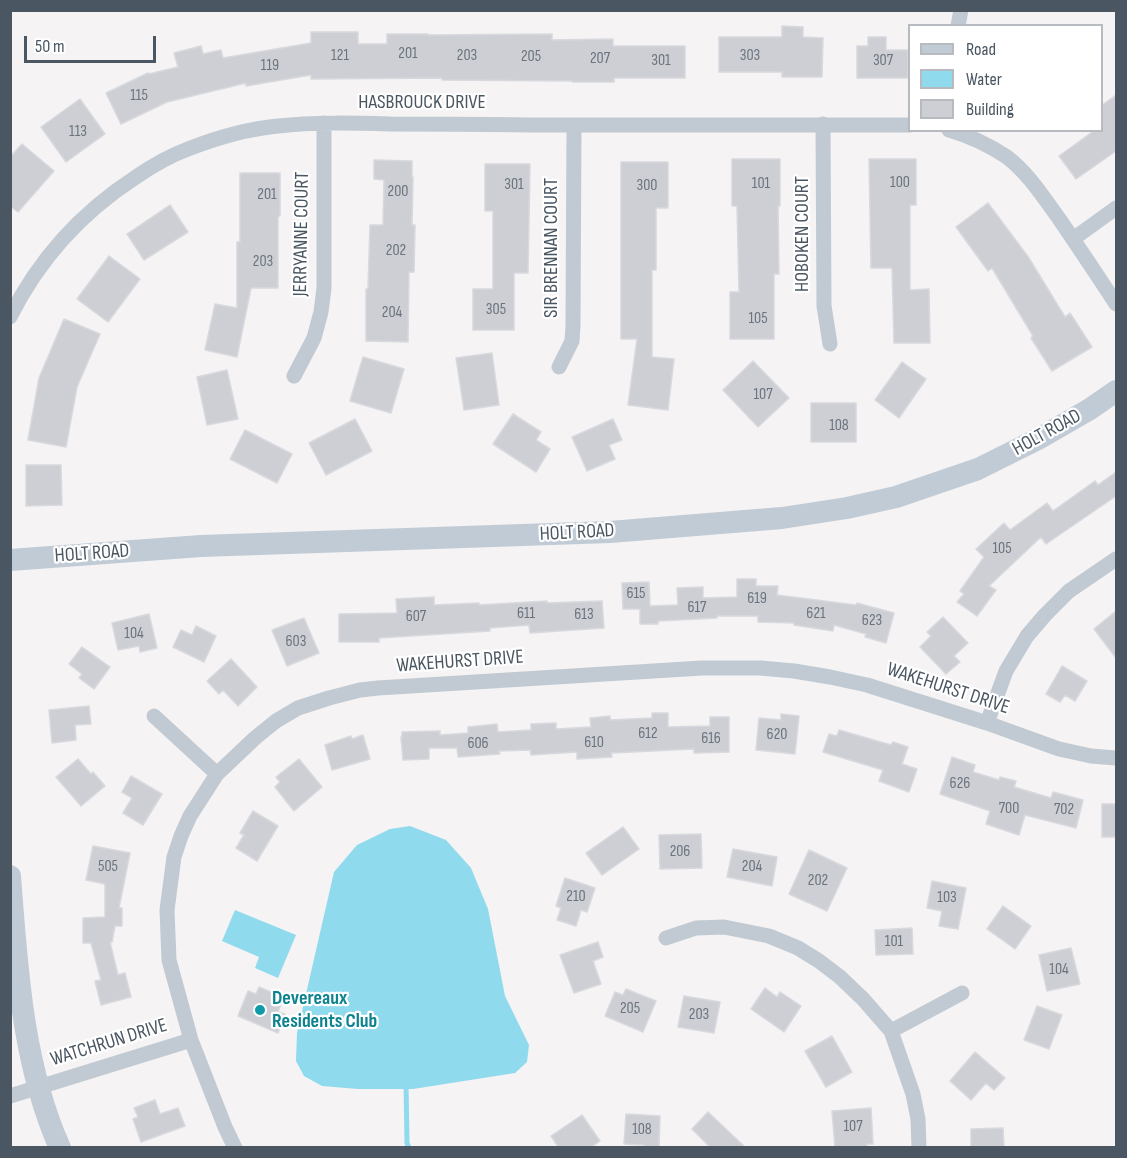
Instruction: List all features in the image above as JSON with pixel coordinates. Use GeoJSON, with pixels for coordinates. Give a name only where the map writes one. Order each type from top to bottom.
{"type":"FeatureCollection","features":[{"type":"Feature","properties":{"kind":"street","name":"HASBROUCK DRIVE"},"geometry":{"type":"LineString","coordinates":[[10,317],[23,292],[53,250],[100,202],[118,188],[186,149],[249,130],[324,123],[908,125]]}},
{"type":"Feature","properties":{"kind":"street","name":"JERRYANNE COURT"},"geometry":{"type":"LineString","coordinates":[[294,376],[314,338],[324,288],[324,123]]}},
{"type":"Feature","properties":{"kind":"street","name":"HOBOKEN COURT"},"geometry":{"type":"LineString","coordinates":[[823,124],[824,306],[830,344]]}},
{"type":"Feature","properties":{"kind":"street","name":"SIR BRENNAN COURT"},"geometry":{"type":"LineString","coordinates":[[559,367],[572,341],[573,326],[574,125]]}},
{"type":"Feature","properties":{"kind":"street"},"geometry":{"type":"LineString","coordinates":[[956,132],[985,144],[1021,170],[1039,191],[1116,304]]}},
{"type":"Feature","properties":{"kind":"street"},"geometry":{"type":"LineString","coordinates":[[1072,239],[1116,207]]}},
{"type":"Feature","properties":{"kind":"street","name":"HOLT ROAD"},"geometry":{"type":"LineString","coordinates":[[10,560],[201,546],[610,532],[793,516],[847,508],[896,497],[978,469],[1046,434],[1116,391]]}},
{"type":"Feature","properties":{"kind":"street"},"geometry":{"type":"LineString","coordinates":[[987,723],[1006,671],[1027,636],[1069,591],[1116,559]]}},
{"type":"Feature","properties":{"kind":"street","name":"WAKEHURST DRIVE"},"geometry":{"type":"LineString","coordinates":[[235,1148],[191,1040],[169,960],[166,910],[174,857],[181,836],[190,816],[217,774],[255,738],[276,721],[298,708],[350,692],[378,688],[702,668],[760,668],[830,676],[867,685],[987,723],[1059,749],[1091,756],[1116,758]]}},
{"type":"Feature","properties":{"kind":"street"},"geometry":{"type":"LineString","coordinates":[[154,716],[217,774]]}},
{"type":"Feature","properties":{"kind":"street"},"geometry":{"type":"LineString","coordinates":[[10,876],[27,1039],[47,1114],[60,1148]]}},
{"type":"Feature","properties":{"kind":"street"},"geometry":{"type":"LineString","coordinates":[[666,938],[696,928],[724,927],[769,936],[798,948],[840,977],[891,1031],[913,1094],[920,1148]]}},
{"type":"Feature","properties":{"kind":"street"},"geometry":{"type":"LineString","coordinates":[[891,1031],[962,993]]}},
{"type":"Feature","properties":{"kind":"street","name":"WATCHRUN DRIVE"},"geometry":{"type":"LineString","coordinates":[[10,1096],[191,1040]]}},
{"type":"Feature","properties":{"kind":"water"},"geometry":{"type":"Polygon","coordinates":[[[410,826],[446,840],[471,868],[488,909],[505,996],[529,1045],[527,1062],[515,1073],[413,1089],[358,1089],[322,1086],[304,1076],[296,1061],[297,1033],[334,872],[357,845],[390,829],[410,826]]]}},
{"type":"Feature","properties":{"kind":"water"},"geometry":{"type":"Polygon","coordinates":[[[235,910],[296,935],[278,978],[255,968],[259,957],[222,941],[235,910]]]}},
{"type":"Feature","properties":{"kind":"building"},"geometry":{"type":"Polygon","coordinates":[[[782,26],[803,27],[803,37],[823,38],[822,77],[782,77],[782,72],[719,72],[719,37],[782,37],[782,26]]]}},
{"type":"Feature","properties":{"kind":"building"},"geometry":{"type":"Polygon","coordinates":[[[311,32],[358,32],[358,44],[387,44],[387,34],[552,34],[552,40],[613,39],[613,46],[685,46],[685,78],[614,78],[614,82],[572,82],[442,80],[442,78],[311,79],[311,75],[246,86],[246,83],[167,102],[121,124],[106,93],[148,73],[178,67],[174,53],[201,46],[203,54],[221,50],[223,58],[311,43],[311,32]]]}},
{"type":"Feature","properties":{"kind":"building"},"geometry":{"type":"Polygon","coordinates":[[[868,37],[886,37],[886,50],[908,50],[908,78],[857,78],[857,46],[868,46],[868,37]]]}},
{"type":"Feature","properties":{"kind":"building"},"geometry":{"type":"Polygon","coordinates":[[[1116,95],[1116,151],[1076,179],[1059,156],[1092,132],[1103,132],[1103,105],[1116,95]]]}},
{"type":"Feature","properties":{"kind":"building"},"geometry":{"type":"Polygon","coordinates":[[[80,99],[105,134],[66,162],[41,127],[80,99]]]}},
{"type":"Feature","properties":{"kind":"building"},"geometry":{"type":"Polygon","coordinates":[[[22,144],[54,171],[18,212],[10,206],[10,157],[22,144]]]}},
{"type":"Feature","properties":{"kind":"building"},"geometry":{"type":"Polygon","coordinates":[[[732,159],[780,159],[779,274],[774,274],[774,339],[730,339],[730,292],[739,292],[737,206],[732,206],[732,159]]]}},
{"type":"Feature","properties":{"kind":"building"},"geometry":{"type":"Polygon","coordinates":[[[869,159],[916,159],[916,205],[910,205],[910,290],[929,289],[930,343],[894,343],[892,268],[871,268],[869,159]]]}},
{"type":"Feature","properties":{"kind":"building"},"geometry":{"type":"Polygon","coordinates":[[[374,160],[412,161],[412,225],[415,225],[414,272],[409,272],[408,342],[366,341],[370,225],[383,225],[384,180],[374,179],[374,160]]]}},
{"type":"Feature","properties":{"kind":"building"},"geometry":{"type":"Polygon","coordinates":[[[621,162],[668,162],[668,208],[656,208],[656,270],[652,270],[652,357],[674,359],[668,410],[628,405],[637,339],[621,339],[621,162]]]}},
{"type":"Feature","properties":{"kind":"building"},"geometry":{"type":"Polygon","coordinates":[[[485,164],[530,164],[528,273],[514,273],[514,330],[473,330],[473,289],[493,289],[493,211],[485,211],[485,164]]]}},
{"type":"Feature","properties":{"kind":"building"},"geometry":{"type":"Polygon","coordinates":[[[240,173],[280,173],[280,216],[278,216],[278,288],[251,288],[237,357],[205,350],[215,304],[237,308],[240,173]]]}},
{"type":"Feature","properties":{"kind":"building"},"geometry":{"type":"Polygon","coordinates":[[[988,203],[1029,258],[1065,317],[1070,313],[1092,347],[1052,371],[992,268],[988,271],[956,227],[988,203]]]}},
{"type":"Feature","properties":{"kind":"building"},"geometry":{"type":"Polygon","coordinates":[[[170,205],[188,232],[144,260],[127,234],[170,205]]]}},
{"type":"Feature","properties":{"kind":"building"},"geometry":{"type":"Polygon","coordinates":[[[109,256],[140,279],[108,322],[77,299],[109,256]]]}},
{"type":"Feature","properties":{"kind":"building"},"geometry":{"type":"Polygon","coordinates":[[[64,319],[100,334],[77,387],[66,447],[28,440],[39,378],[64,319]]]}},
{"type":"Feature","properties":{"kind":"building"},"geometry":{"type":"Polygon","coordinates":[[[492,353],[499,405],[464,410],[456,358],[492,353]]]}},
{"type":"Feature","properties":{"kind":"building"},"geometry":{"type":"Polygon","coordinates":[[[363,357],[404,369],[391,413],[350,401],[363,357]]]}},
{"type":"Feature","properties":{"kind":"building"},"geometry":{"type":"Polygon","coordinates":[[[753,361],[789,398],[758,427],[723,390],[753,361]]]}},
{"type":"Feature","properties":{"kind":"building"},"geometry":{"type":"Polygon","coordinates":[[[902,362],[926,379],[899,418],[875,400],[902,362]]]}},
{"type":"Feature","properties":{"kind":"building"},"geometry":{"type":"Polygon","coordinates":[[[227,370],[238,419],[207,425],[197,377],[227,370]]]}},
{"type":"Feature","properties":{"kind":"building"},"geometry":{"type":"Polygon","coordinates":[[[811,403],[856,403],[856,442],[811,442],[811,403]]]}},
{"type":"Feature","properties":{"kind":"building"},"geometry":{"type":"Polygon","coordinates":[[[513,414],[541,432],[536,440],[550,449],[536,472],[493,444],[513,414]]]}},
{"type":"Feature","properties":{"kind":"building"},"geometry":{"type":"Polygon","coordinates":[[[355,419],[372,451],[326,475],[309,443],[355,419]]]}},
{"type":"Feature","properties":{"kind":"building"},"geometry":{"type":"Polygon","coordinates":[[[613,419],[622,440],[609,445],[615,459],[587,471],[572,437],[613,419]]]}},
{"type":"Feature","properties":{"kind":"building"},"geometry":{"type":"Polygon","coordinates":[[[245,430],[292,454],[277,483],[230,459],[245,430]]]}},
{"type":"Feature","properties":{"kind":"building"},"geometry":{"type":"Polygon","coordinates":[[[26,465],[61,465],[62,505],[26,506],[26,465]]]}},
{"type":"Feature","properties":{"kind":"building"},"geometry":{"type":"Polygon","coordinates":[[[1116,472],[1116,496],[1046,544],[1041,537],[989,586],[996,590],[977,616],[957,602],[964,594],[960,591],[984,557],[976,549],[1004,523],[1010,530],[1047,503],[1053,511],[1095,481],[1098,485],[1116,472]]]}},
{"type":"Feature","properties":{"kind":"building"},"geometry":{"type":"Polygon","coordinates":[[[737,579],[756,579],[756,586],[778,586],[777,595],[856,605],[857,603],[894,613],[886,643],[865,637],[866,634],[834,625],[833,631],[794,625],[794,623],[758,622],[758,616],[717,616],[717,618],[640,624],[640,609],[623,609],[622,583],[649,582],[650,606],[678,605],[677,588],[703,587],[703,598],[737,597],[737,579]]]}},
{"type":"Feature","properties":{"kind":"building"},"geometry":{"type":"Polygon","coordinates":[[[434,597],[434,605],[602,601],[604,628],[530,633],[529,625],[490,628],[490,631],[379,638],[379,642],[339,642],[339,614],[397,613],[396,599],[434,597]]]}},
{"type":"Feature","properties":{"kind":"building"},"geometry":{"type":"Polygon","coordinates":[[[1116,611],[1116,658],[1094,629],[1116,611]]]}},
{"type":"Feature","properties":{"kind":"building"},"geometry":{"type":"Polygon","coordinates":[[[149,614],[157,648],[140,652],[139,646],[118,650],[112,623],[149,614]]]}},
{"type":"Feature","properties":{"kind":"building"},"geometry":{"type":"Polygon","coordinates":[[[943,617],[968,643],[954,656],[960,662],[946,674],[920,647],[931,636],[927,632],[943,617]]]}},
{"type":"Feature","properties":{"kind":"building"},"geometry":{"type":"Polygon","coordinates":[[[304,618],[319,653],[287,666],[272,630],[304,618]]]}},
{"type":"Feature","properties":{"kind":"building"},"geometry":{"type":"Polygon","coordinates":[[[196,626],[216,636],[204,662],[173,647],[181,630],[192,635],[196,626]]]}},
{"type":"Feature","properties":{"kind":"building"},"geometry":{"type":"Polygon","coordinates":[[[82,647],[110,667],[94,689],[79,678],[82,674],[69,664],[82,647]]]}},
{"type":"Feature","properties":{"kind":"building"},"geometry":{"type":"Polygon","coordinates":[[[231,659],[257,687],[238,706],[223,690],[219,694],[207,681],[231,659]]]}},
{"type":"Feature","properties":{"kind":"building"},"geometry":{"type":"Polygon","coordinates":[[[1062,666],[1087,681],[1075,701],[1065,695],[1060,702],[1046,694],[1062,666]]]}},
{"type":"Feature","properties":{"kind":"building"},"geometry":{"type":"Polygon","coordinates":[[[89,706],[91,724],[75,725],[76,740],[52,743],[49,710],[89,706]]]}},
{"type":"Feature","properties":{"kind":"building"},"geometry":{"type":"Polygon","coordinates":[[[652,713],[668,713],[668,727],[710,726],[710,717],[729,717],[729,752],[694,753],[694,749],[611,753],[612,757],[577,759],[577,752],[531,755],[530,750],[499,751],[500,754],[458,757],[457,748],[429,748],[429,759],[403,760],[402,732],[440,731],[440,735],[468,733],[468,727],[497,724],[498,732],[531,730],[531,724],[556,723],[556,729],[591,727],[590,718],[610,716],[610,720],[652,718],[652,713]]]}},
{"type":"Feature","properties":{"kind":"building"},"geometry":{"type":"Polygon","coordinates":[[[781,714],[799,716],[795,754],[756,750],[759,718],[781,720],[781,714]]]}},
{"type":"Feature","properties":{"kind":"building"},"geometry":{"type":"Polygon","coordinates":[[[839,730],[891,745],[893,742],[908,747],[902,764],[917,769],[909,792],[879,781],[883,770],[823,752],[829,734],[837,736],[839,730]]]}},
{"type":"Feature","properties":{"kind":"building"},"geometry":{"type":"Polygon","coordinates":[[[363,735],[370,759],[332,770],[325,745],[351,736],[352,739],[363,735]]]}},
{"type":"Feature","properties":{"kind":"building"},"geometry":{"type":"Polygon","coordinates":[[[952,757],[975,765],[973,772],[999,780],[1000,777],[1016,781],[1014,787],[1051,798],[1053,792],[1083,800],[1076,828],[1025,815],[1019,835],[986,824],[990,811],[940,794],[952,757]]]}},
{"type":"Feature","properties":{"kind":"building"},"geometry":{"type":"Polygon","coordinates":[[[78,759],[105,786],[81,806],[56,777],[78,759]]]}},
{"type":"Feature","properties":{"kind":"building"},"geometry":{"type":"Polygon","coordinates":[[[299,759],[322,787],[294,811],[275,787],[280,782],[276,777],[299,759]]]}},
{"type":"Feature","properties":{"kind":"building"},"geometry":{"type":"Polygon","coordinates":[[[131,776],[162,794],[143,825],[123,813],[132,798],[122,792],[131,776]]]}},
{"type":"Feature","properties":{"kind":"building"},"geometry":{"type":"Polygon","coordinates":[[[1102,804],[1116,804],[1116,837],[1102,837],[1102,804]]]}},
{"type":"Feature","properties":{"kind":"building"},"geometry":{"type":"Polygon","coordinates":[[[253,811],[278,826],[257,861],[236,848],[244,835],[240,833],[253,811]]]}},
{"type":"Feature","properties":{"kind":"building"},"geometry":{"type":"Polygon","coordinates":[[[623,827],[639,849],[602,875],[586,853],[623,827]]]}},
{"type":"Feature","properties":{"kind":"building"},"geometry":{"type":"Polygon","coordinates":[[[701,834],[702,868],[660,869],[659,835],[701,834]]]}},
{"type":"Feature","properties":{"kind":"building"},"geometry":{"type":"Polygon","coordinates":[[[93,846],[130,853],[119,908],[122,908],[122,926],[115,926],[112,942],[110,942],[118,975],[125,973],[131,997],[101,1005],[95,981],[101,980],[91,943],[83,943],[83,918],[105,917],[105,884],[86,880],[93,846]]]}},
{"type":"Feature","properties":{"kind":"building"},"geometry":{"type":"Polygon","coordinates":[[[733,849],[777,857],[772,886],[727,877],[733,849]]]}},
{"type":"Feature","properties":{"kind":"building"},"geometry":{"type":"Polygon","coordinates":[[[809,850],[847,868],[827,911],[789,894],[809,850]]]}},
{"type":"Feature","properties":{"kind":"building"},"geometry":{"type":"Polygon","coordinates":[[[565,878],[595,888],[587,912],[581,910],[576,926],[557,920],[561,908],[556,906],[565,878]]]}},
{"type":"Feature","properties":{"kind":"building"},"geometry":{"type":"Polygon","coordinates":[[[932,881],[966,888],[958,929],[939,926],[942,911],[927,908],[932,881]]]}},
{"type":"Feature","properties":{"kind":"building"},"geometry":{"type":"Polygon","coordinates":[[[1003,906],[1031,926],[1015,949],[987,929],[1003,906]]]}},
{"type":"Feature","properties":{"kind":"building"},"geometry":{"type":"Polygon","coordinates":[[[912,928],[913,954],[876,955],[875,930],[912,928]]]}},
{"type":"Feature","properties":{"kind":"building"},"geometry":{"type":"Polygon","coordinates":[[[598,942],[603,957],[593,961],[601,984],[574,993],[560,955],[598,942]]]}},
{"type":"Feature","properties":{"kind":"building"},"geometry":{"type":"Polygon","coordinates":[[[1071,948],[1080,984],[1047,991],[1039,955],[1071,948]]]}},
{"type":"Feature","properties":{"kind":"building","name":"Devereaux Residents Club"},"geometry":{"type":"Polygon","coordinates":[[[259,987],[276,994],[274,1001],[281,1004],[278,1012],[285,1014],[278,1033],[238,1016],[248,991],[256,994],[259,987]]]}},
{"type":"Feature","properties":{"kind":"building"},"geometry":{"type":"Polygon","coordinates":[[[765,988],[777,997],[780,992],[801,1006],[784,1032],[751,1009],[765,988]]]}},
{"type":"Feature","properties":{"kind":"building"},"geometry":{"type":"Polygon","coordinates":[[[626,989],[656,1001],[643,1032],[605,1016],[615,992],[623,995],[626,989]]]}},
{"type":"Feature","properties":{"kind":"building"},"geometry":{"type":"Polygon","coordinates":[[[684,996],[720,1002],[714,1033],[678,1027],[684,996]]]}},
{"type":"Feature","properties":{"kind":"building"},"geometry":{"type":"Polygon","coordinates":[[[1037,1006],[1062,1015],[1049,1049],[1024,1040],[1037,1006]]]}},
{"type":"Feature","properties":{"kind":"building"},"geometry":{"type":"Polygon","coordinates":[[[832,1036],[852,1072],[826,1087],[805,1051],[832,1036]]]}},
{"type":"Feature","properties":{"kind":"building"},"geometry":{"type":"Polygon","coordinates":[[[975,1052],[1005,1078],[994,1090],[986,1083],[971,1100],[950,1081],[975,1052]]]}},
{"type":"Feature","properties":{"kind":"building"},"geometry":{"type":"Polygon","coordinates":[[[155,1100],[160,1114],[178,1108],[185,1126],[141,1142],[133,1119],[138,1117],[134,1108],[155,1100]]]}},
{"type":"Feature","properties":{"kind":"building"},"geometry":{"type":"Polygon","coordinates":[[[871,1108],[873,1144],[867,1144],[867,1148],[835,1148],[832,1111],[871,1108]]]}},
{"type":"Feature","properties":{"kind":"building"},"geometry":{"type":"Polygon","coordinates":[[[708,1112],[746,1148],[711,1148],[692,1129],[708,1112]]]}},
{"type":"Feature","properties":{"kind":"building"},"geometry":{"type":"Polygon","coordinates":[[[626,1114],[660,1116],[659,1148],[624,1144],[626,1114]]]}},
{"type":"Feature","properties":{"kind":"building"},"geometry":{"type":"Polygon","coordinates":[[[582,1115],[600,1141],[590,1148],[559,1148],[551,1136],[582,1115]]]}},
{"type":"Feature","properties":{"kind":"building"},"geometry":{"type":"Polygon","coordinates":[[[1003,1128],[1004,1148],[971,1148],[971,1129],[1003,1128]]]}},
{"type":"Feature","properties":{"kind":"waterway"},"geometry":{"type":"LineString","coordinates":[[406,1082],[409,1148]]}},
{"type":"Feature","properties":{"kind":"place","name":"Devereaux Residents Club"},"geometry":{"type":"Point","coordinates":[260,1010]}}]}
